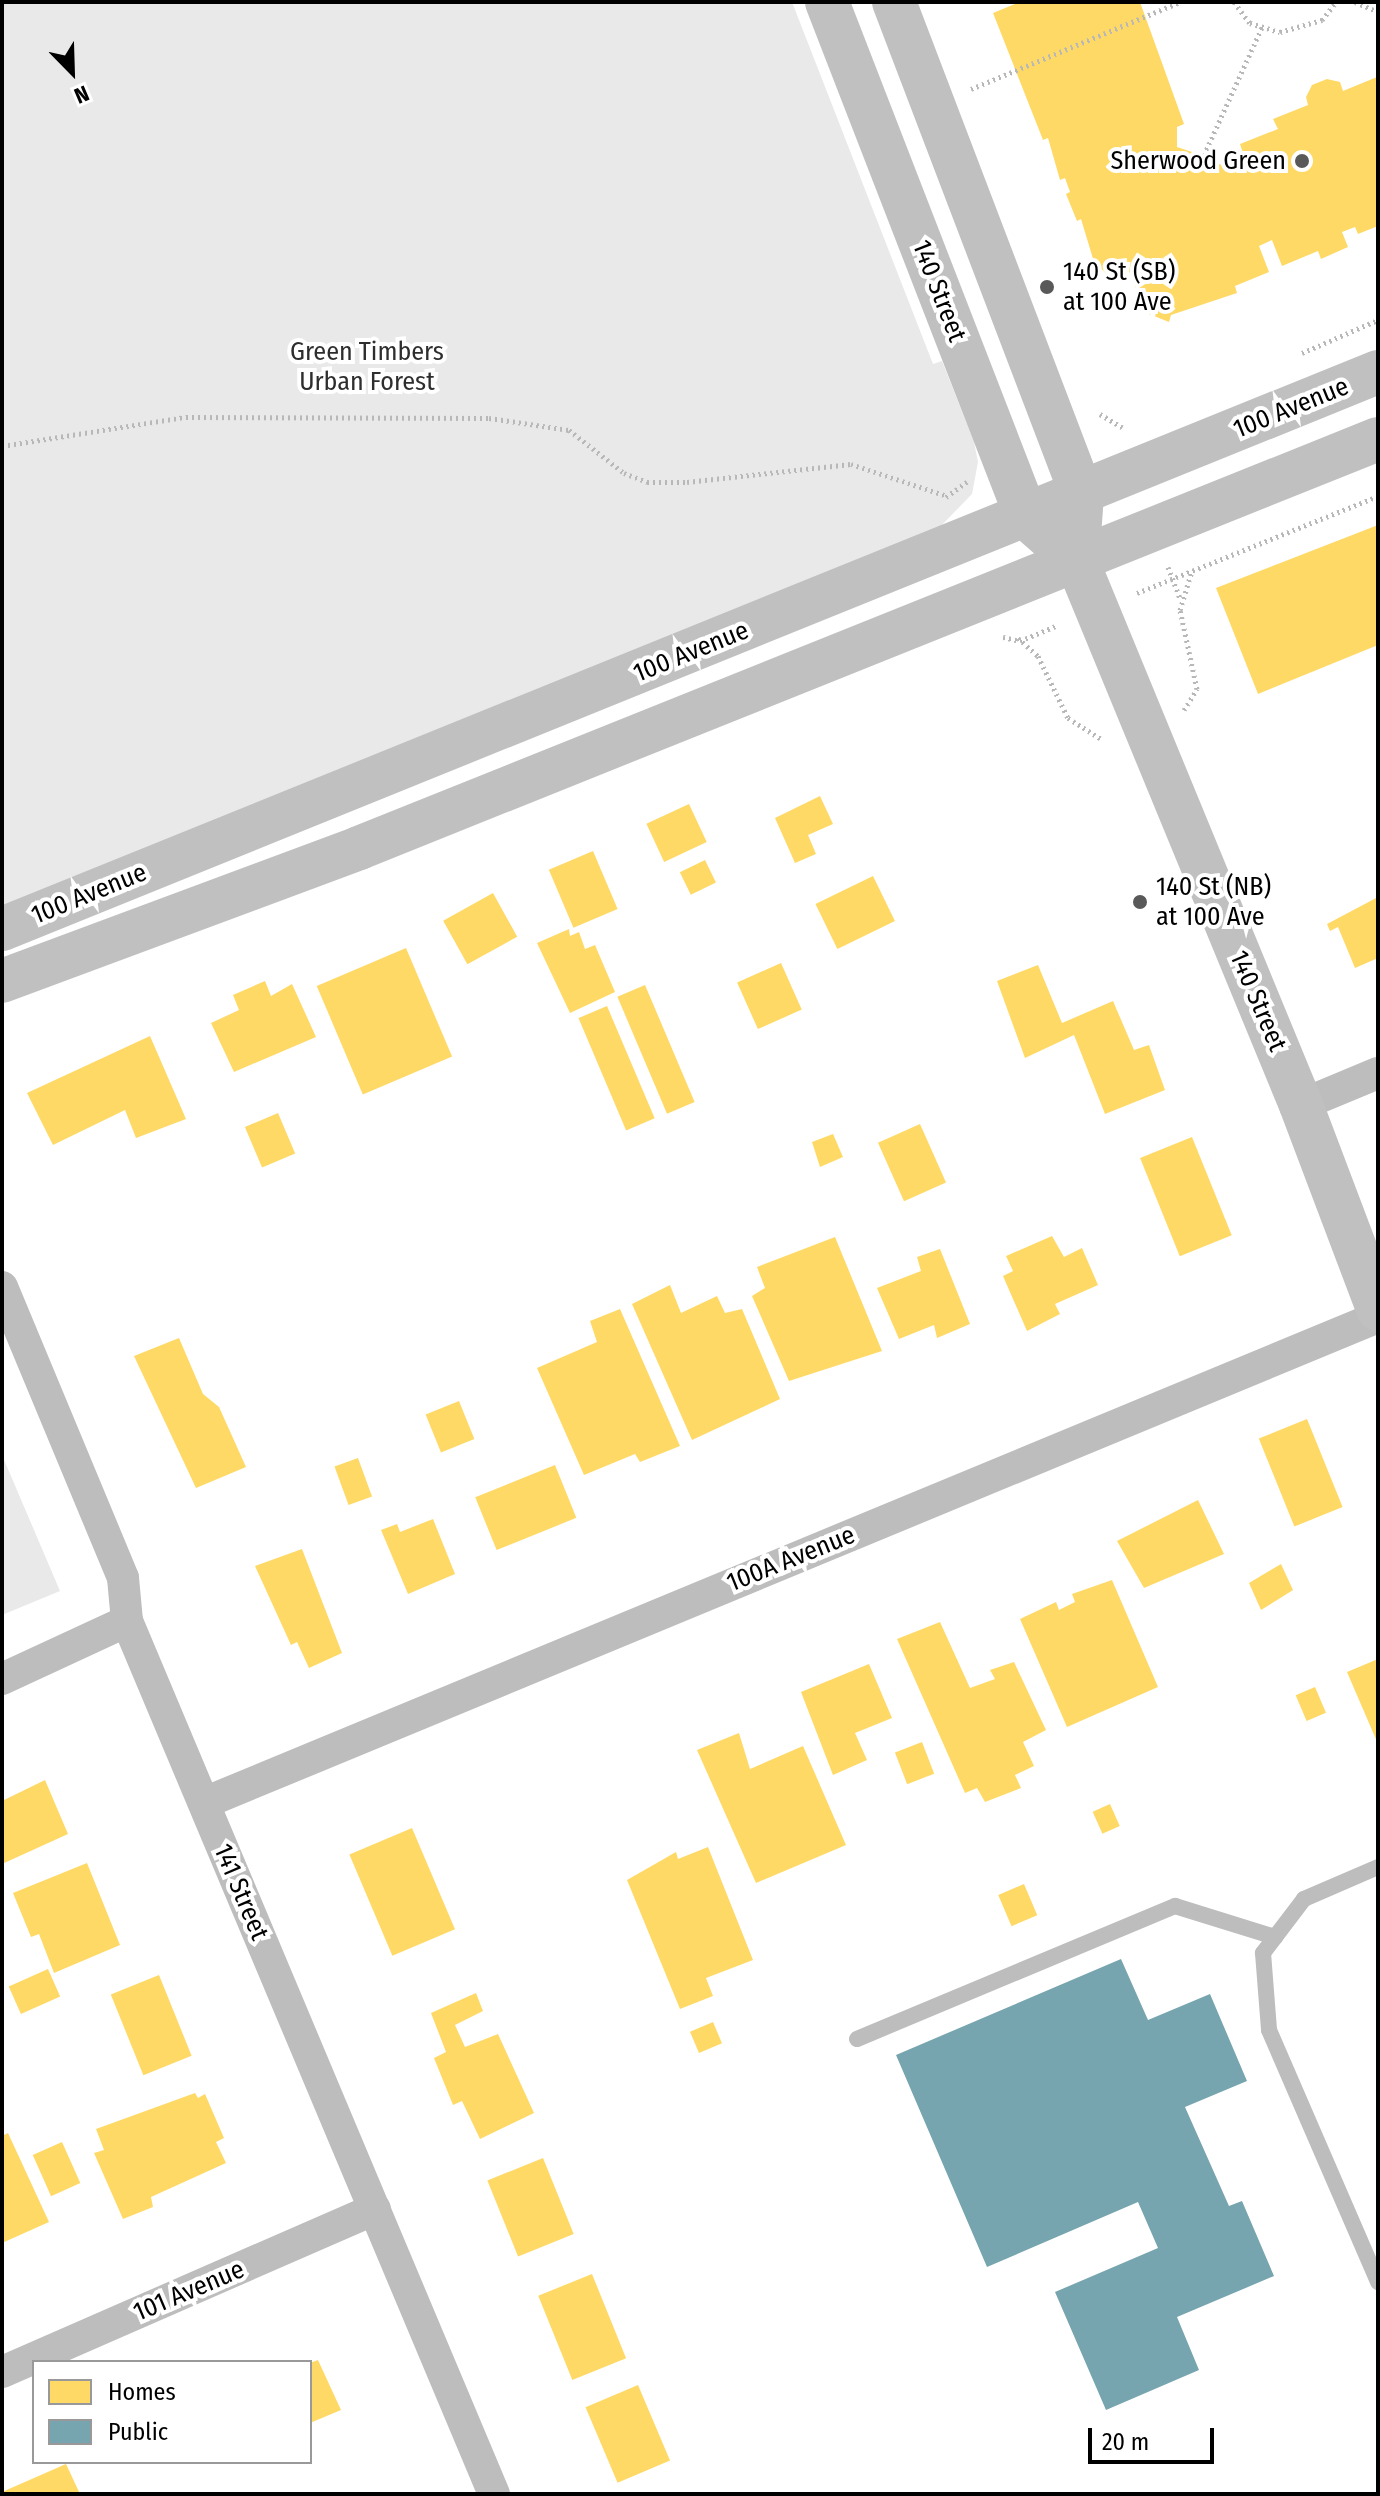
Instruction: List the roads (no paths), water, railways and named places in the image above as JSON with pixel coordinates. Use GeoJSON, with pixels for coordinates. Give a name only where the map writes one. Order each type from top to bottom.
{"type":"FeatureCollection","features":[{"type":"Feature","properties":{"kind":"main road","name":"140 Street"},"geometry":{"type":"LineString","coordinates":[[827,2],[1027,518],[1077,561]]}},
{"type":"Feature","properties":{"kind":"main road","name":"140 Street"},"geometry":{"type":"LineString","coordinates":[[894,2],[1082,495],[1077,561],[1301,1105],[1378,1309]]}},
{"type":"Feature","properties":{"kind":"main road","name":"100 Avenue"},"geometry":{"type":"LineString","coordinates":[[2,929],[1027,518],[1378,372]]}},
{"type":"Feature","properties":{"kind":"main road","name":"100 Avenue"},"geometry":{"type":"LineString","coordinates":[[2,981],[359,848],[1378,439]]}},
{"type":"Feature","properties":{"kind":"street"},"geometry":{"type":"LineString","coordinates":[[1301,1105],[1378,1073]]}},
{"type":"Feature","properties":{"kind":"street","name":"141 Street"},"geometry":{"type":"LineString","coordinates":[[2,1287],[123,1578],[127,1621],[494,2494]]}},
{"type":"Feature","properties":{"kind":"street","name":"100A Avenue"},"geometry":{"type":"LineString","coordinates":[[204,1803],[1378,1317]]}},
{"type":"Feature","properties":{"kind":"street"},"geometry":{"type":"LineString","coordinates":[[2,1679],[127,1621]]}},
{"type":"Feature","properties":{"kind":"street","name":"101 Avenue"},"geometry":{"type":"LineString","coordinates":[[2,2372],[375,2209]]}},
{"type":"Feature","properties":{"kind":"lane"},"geometry":{"type":"LineString","coordinates":[[1378,1867],[1304,1899],[1263,1953],[1269,2030],[1378,2282]]}},
{"type":"Feature","properties":{"kind":"lane"},"geometry":{"type":"LineString","coordinates":[[857,2039],[1175,1906],[1275,1937]]}},
{"type":"Feature","properties":{"kind":"place","name":"Sherwood Green"},"geometry":{"type":"Point","coordinates":[1302,161]}},
{"type":"Feature","properties":{"kind":"place","name":"140 St (SB) at 100 Ave"},"geometry":{"type":"Point","coordinates":[1047,287]}},
{"type":"Feature","properties":{"kind":"place","name":"140 St (NB) at 100 Ave"},"geometry":{"type":"Point","coordinates":[1140,902]}},
{"type":"Feature","properties":{"kind":"park label","name":"Green Timbers Urban Forest"},"geometry":{"type":"Point","coordinates":[367,367]}}]}
